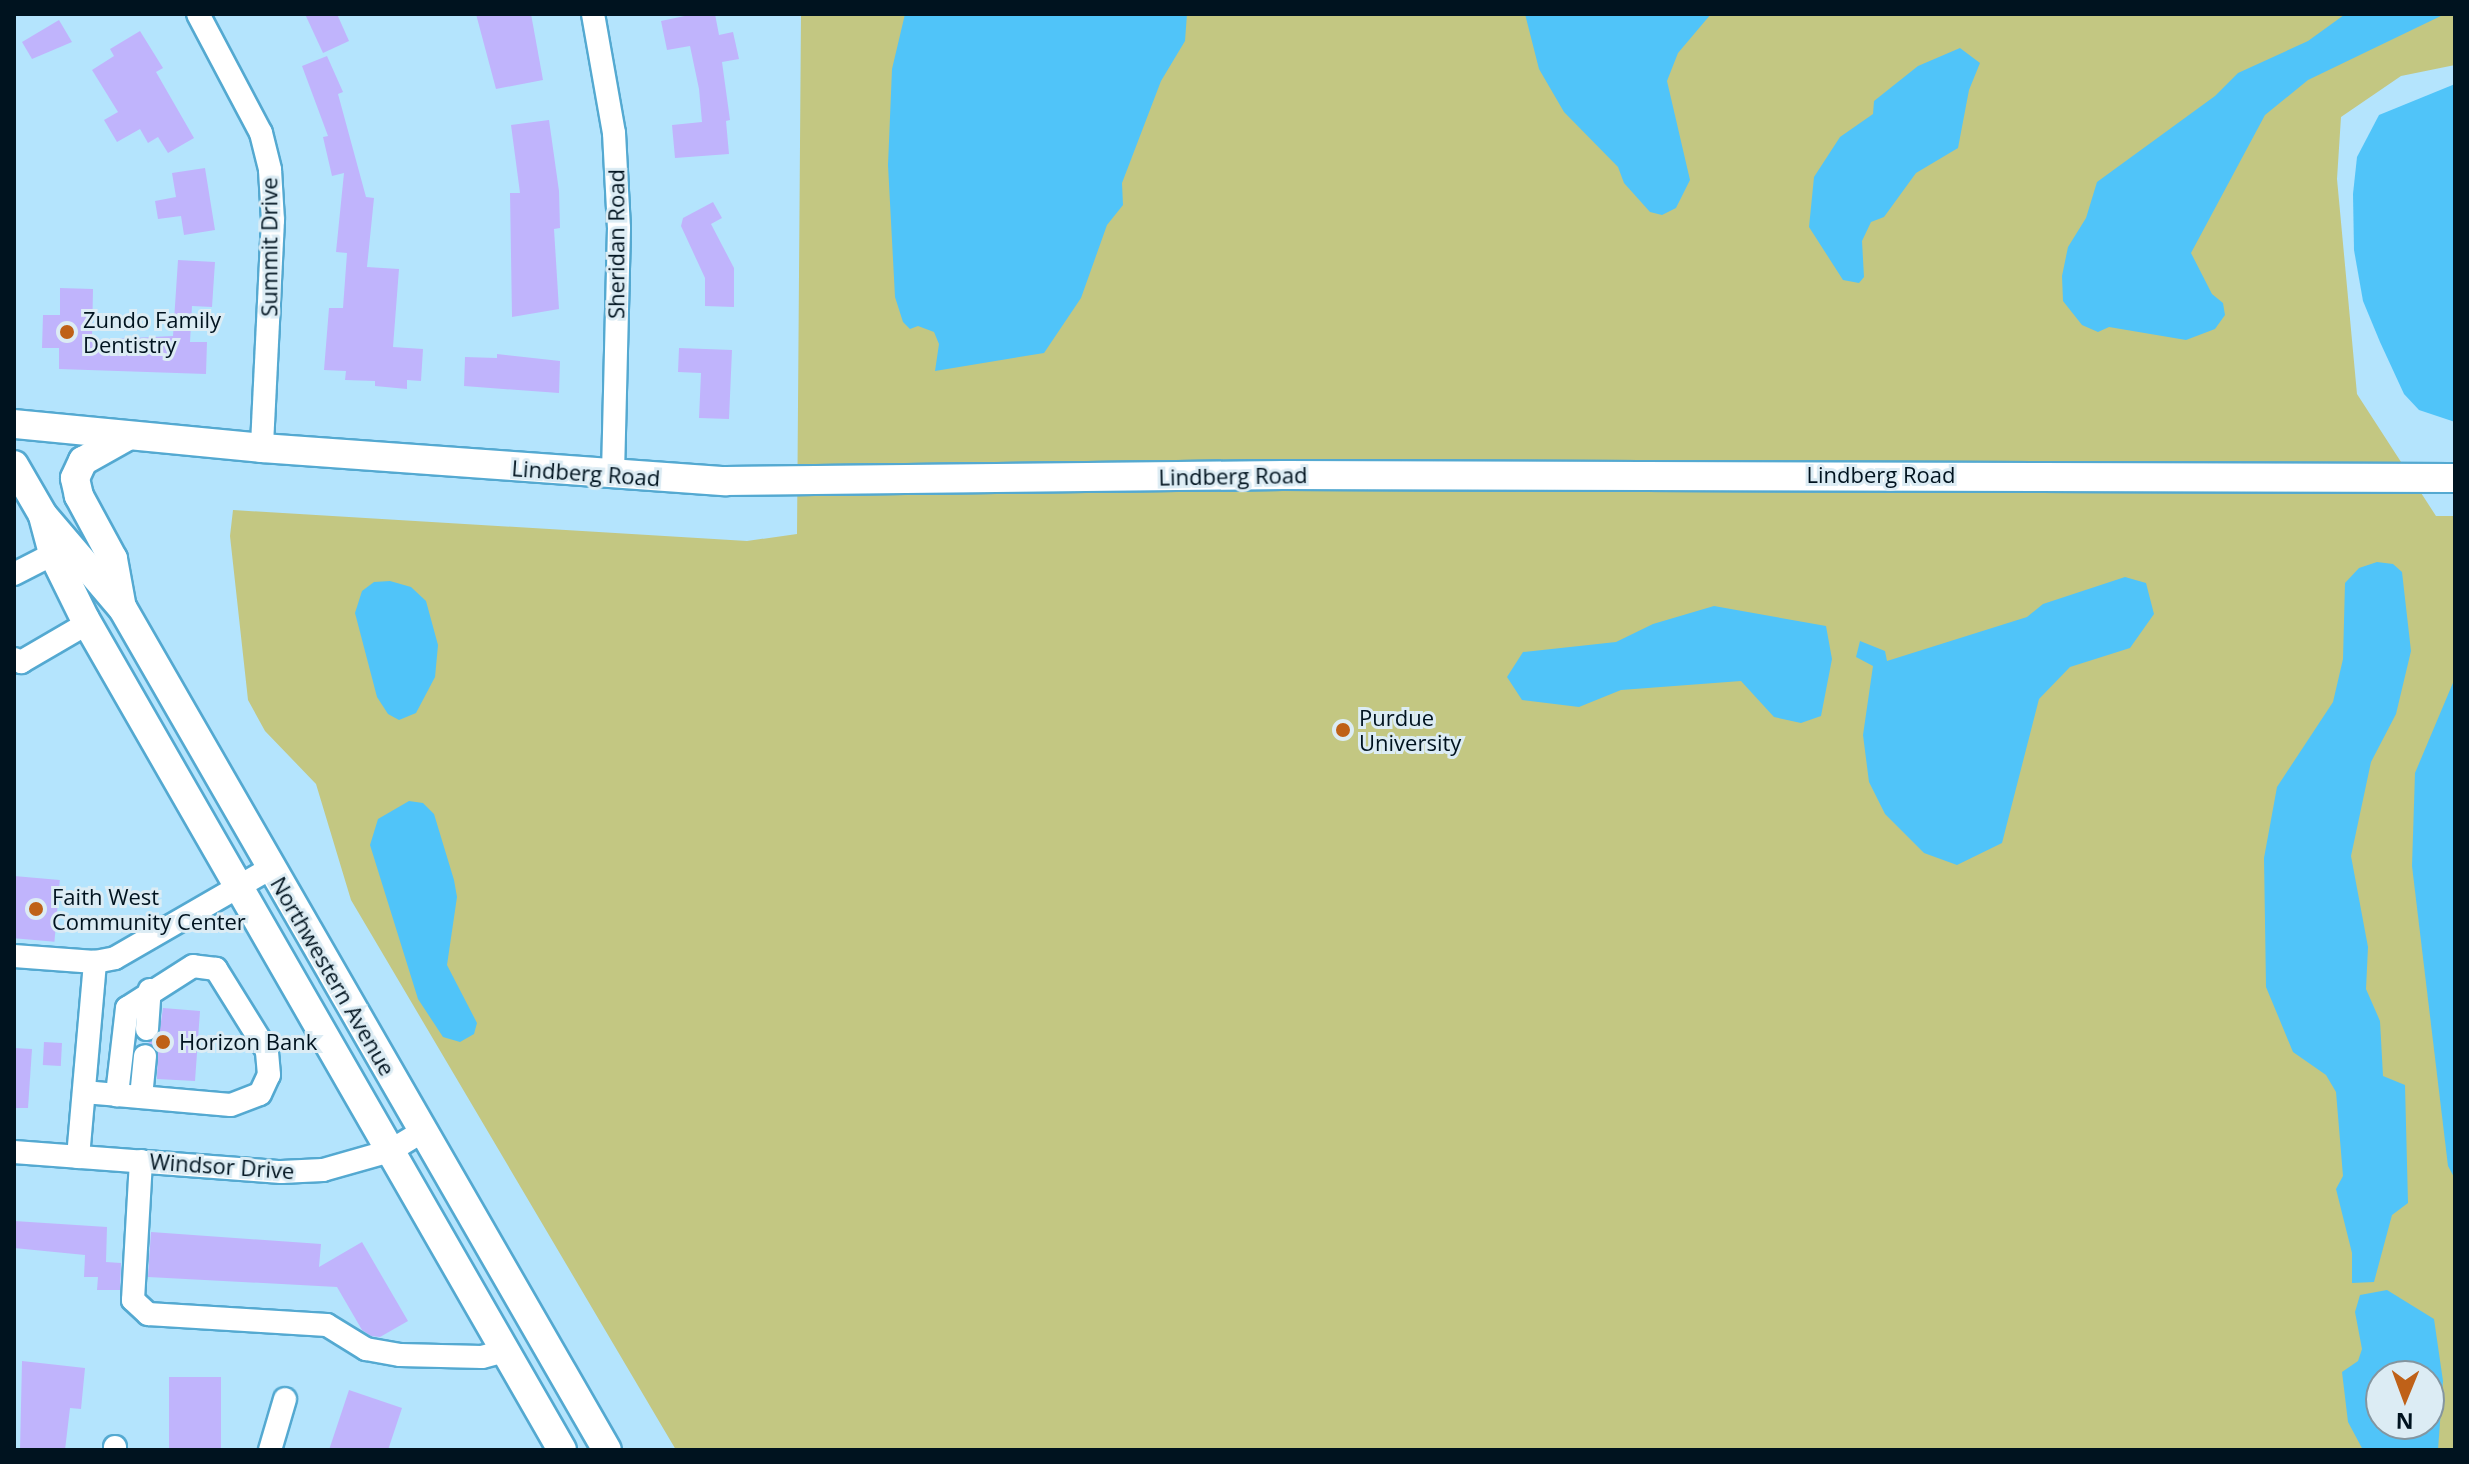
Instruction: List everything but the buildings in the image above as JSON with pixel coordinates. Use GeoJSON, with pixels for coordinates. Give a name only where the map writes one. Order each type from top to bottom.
{"type":"FeatureCollection","features":[{"type":"Feature","properties":{"kind":"main road","name":"Lindberg Road"},"geometry":{"type":"LineString","coordinates":[[14,424],[126,437],[613,476],[939,482],[1283,475],[2455,478]]}},
{"type":"Feature","properties":{"kind":"main road"},"geometry":{"type":"LineString","coordinates":[[123,609],[113,559],[79,496],[75,478],[83,461],[126,437]]}},
{"type":"Feature","properties":{"kind":"main road","name":"Northwestern Avenue"},"geometry":{"type":"LineString","coordinates":[[14,465],[43,515],[123,609],[607,1450]]}},
{"type":"Feature","properties":{"kind":"main road","name":"Northwestern Avenue"},"geometry":{"type":"LineString","coordinates":[[43,515],[53,554],[88,623],[562,1450]]}},
{"type":"Feature","properties":{"kind":"street","name":"Summit Drive"},"geometry":{"type":"LineString","coordinates":[[198,14],[261,133],[270,170],[273,220],[262,448]]}},
{"type":"Feature","properties":{"kind":"street","name":"Sheridan Road"},"geometry":{"type":"LineString","coordinates":[[593,14],[614,133],[619,228],[613,476]]}},
{"type":"Feature","properties":{"kind":"street"},"geometry":{"type":"LineString","coordinates":[[14,574],[53,554]]}},
{"type":"Feature","properties":{"kind":"street"},"geometry":{"type":"LineString","coordinates":[[14,659],[21,662],[88,623]]}},
{"type":"Feature","properties":{"kind":"street"},"geometry":{"type":"LineString","coordinates":[[14,956],[95,962],[115,958],[271,868]]}},
{"type":"Feature","properties":{"kind":"street"},"geometry":{"type":"LineString","coordinates":[[78,1157],[95,962]]}},
{"type":"Feature","properties":{"kind":"street"},"geometry":{"type":"LineString","coordinates":[[84,1092],[117,1095],[141,1097],[240,1104],[260,1094],[269,1075],[267,1051],[216,969],[193,966],[150,990],[127,1008],[122,1022],[117,1095]]}},
{"type":"Feature","properties":{"kind":"street"},"geometry":{"type":"LineString","coordinates":[[147,1029],[150,990]]}},
{"type":"Feature","properties":{"kind":"street"},"geometry":{"type":"LineString","coordinates":[[141,1097],[145,1056]]}},
{"type":"Feature","properties":{"kind":"street","name":"Windsor Drive"},"geometry":{"type":"LineString","coordinates":[[14,1152],[281,1172],[323,1170],[390,1151],[422,1132]]}},
{"type":"Feature","properties":{"kind":"street"},"geometry":{"type":"LineString","coordinates":[[141,1161],[133,1300],[148,1314],[327,1325],[366,1349],[400,1355],[482,1357],[504,1351]]}},
{"type":"Feature","properties":{"kind":"street"},"geometry":{"type":"LineString","coordinates":[[270,1450],[285,1399]]}},
{"type":"Feature","properties":{"kind":"green space","name":"Purdue University"},"geometry":{"type":"Polygon","coordinates":[[[801,14],[2455,14],[2455,65],[2401,76],[2341,117],[2337,179],[2357,394],[2436,516],[2455,516],[2455,1450],[676,1450],[351,900],[316,784],[265,731],[248,700],[230,536],[233,510],[747,541],[797,534],[801,14]]]}},
{"type":"Feature","properties":{"kind":"water"},"geometry":{"type":"Polygon","coordinates":[[[905,14],[1187,14],[1185,41],[1161,81],[1122,183],[1123,205],[1107,225],[1081,298],[1044,353],[935,371],[939,344],[934,332],[918,326],[910,329],[903,322],[895,297],[888,165],[892,69],[905,14]]]}},
{"type":"Feature","properties":{"kind":"water"},"geometry":{"type":"Polygon","coordinates":[[[1525,14],[1711,14],[1678,53],[1667,81],[1690,180],[1676,208],[1662,215],[1650,212],[1624,183],[1618,167],[1564,112],[1539,69],[1525,14]]]}},
{"type":"Feature","properties":{"kind":"water"},"geometry":{"type":"Polygon","coordinates":[[[2445,14],[2308,80],[2265,115],[2191,253],[2212,294],[2223,303],[2225,315],[2215,329],[2186,340],[2109,327],[2098,332],[2082,325],[2063,301],[2062,276],[2068,247],[2086,218],[2097,182],[2215,96],[2238,73],[2308,41],[2344,15],[2445,14]]]}},
{"type":"Feature","properties":{"kind":"water"},"geometry":{"type":"Polygon","coordinates":[[[1960,48],[1980,63],[1969,90],[1958,148],[1916,173],[1884,217],[1871,222],[1862,241],[1864,277],[1859,283],[1843,280],[1809,227],[1814,177],[1840,137],[1873,114],[1874,101],[1918,66],[1960,48]]]}},
{"type":"Feature","properties":{"kind":"water"},"geometry":{"type":"Polygon","coordinates":[[[2455,84],[2455,422],[2419,410],[2404,394],[2380,342],[2363,301],[2354,250],[2353,194],[2357,157],[2379,115],[2455,84]]]}},
{"type":"Feature","properties":{"kind":"water"},"geometry":{"type":"Polygon","coordinates":[[[2377,562],[2393,564],[2402,572],[2411,651],[2396,714],[2371,762],[2351,856],[2368,947],[2366,989],[2380,1021],[2383,1076],[2405,1085],[2408,1203],[2392,1215],[2374,1282],[2352,1283],[2352,1253],[2336,1189],[2343,1176],[2336,1092],[2326,1075],[2293,1052],[2266,987],[2264,858],[2277,787],[2333,702],[2343,659],[2345,583],[2359,568],[2377,562]]]}},
{"type":"Feature","properties":{"kind":"water"},"geometry":{"type":"Polygon","coordinates":[[[2125,577],[2146,583],[2154,614],[2130,648],[2070,667],[2039,699],[2002,843],[1957,865],[1924,853],[1885,814],[1869,782],[1863,735],[1873,666],[1856,657],[1860,641],[1885,651],[1887,661],[2027,617],[2043,604],[2125,577]]]}},
{"type":"Feature","properties":{"kind":"water"},"geometry":{"type":"Polygon","coordinates":[[[390,581],[411,587],[426,601],[438,645],[435,677],[416,713],[399,720],[388,714],[377,697],[355,613],[362,591],[374,582],[390,581]]]}},
{"type":"Feature","properties":{"kind":"water"},"geometry":{"type":"Polygon","coordinates":[[[1714,606],[1826,626],[1832,659],[1821,716],[1801,723],[1774,717],[1741,681],[1621,690],[1579,707],[1522,700],[1507,677],[1523,652],[1616,642],[1653,624],[1714,606]]]}},
{"type":"Feature","properties":{"kind":"water"},"geometry":{"type":"Polygon","coordinates":[[[2455,678],[2455,1179],[2448,1166],[2412,866],[2415,773],[2455,678]]]}},
{"type":"Feature","properties":{"kind":"water"},"geometry":{"type":"Polygon","coordinates":[[[409,801],[423,803],[434,814],[454,880],[457,897],[447,965],[477,1023],[474,1034],[460,1042],[443,1037],[418,999],[370,845],[378,819],[409,801]]]}},
{"type":"Feature","properties":{"kind":"water"},"geometry":{"type":"Polygon","coordinates":[[[2387,1290],[2434,1319],[2440,1360],[2365,1360],[2365,1440],[2439,1440],[2438,1450],[2363,1450],[2348,1422],[2342,1372],[2358,1361],[2362,1349],[2355,1312],[2360,1295],[2387,1290]]]}},
{"type":"Feature","properties":{"kind":"place","name":"Zundo Family Dentistry"},"geometry":{"type":"Point","coordinates":[67,332]}},
{"type":"Feature","properties":{"kind":"place","name":"Purdue University"},"geometry":{"type":"Point","coordinates":[1343,730]}},
{"type":"Feature","properties":{"kind":"place","name":"Faith West Community Center"},"geometry":{"type":"Point","coordinates":[36,909]}},
{"type":"Feature","properties":{"kind":"place","name":"Horizon Bank"},"geometry":{"type":"Point","coordinates":[163,1042]}}]}
